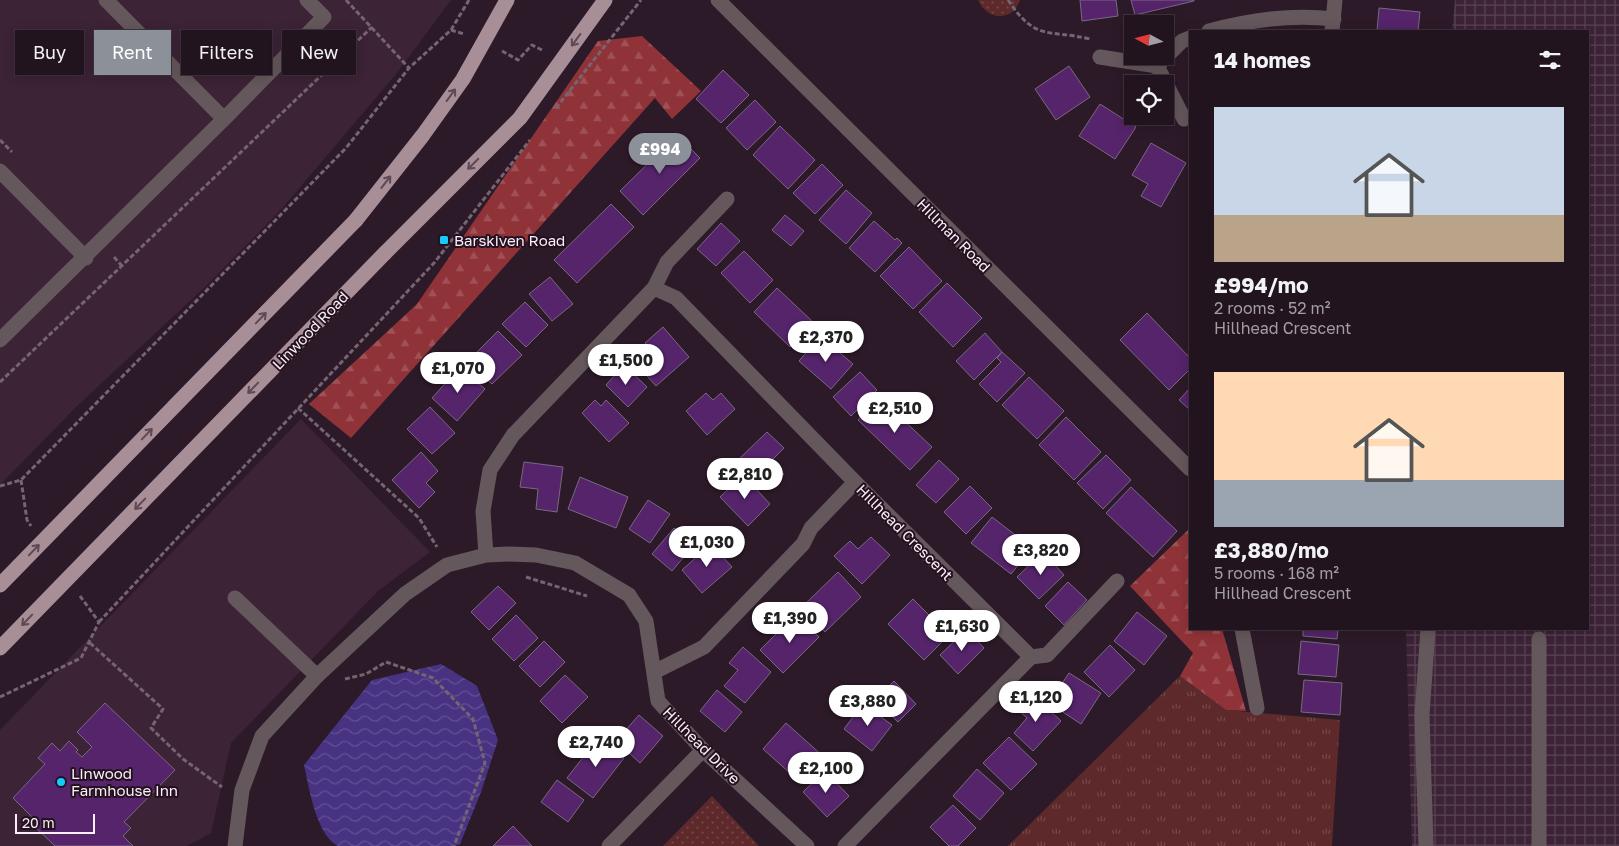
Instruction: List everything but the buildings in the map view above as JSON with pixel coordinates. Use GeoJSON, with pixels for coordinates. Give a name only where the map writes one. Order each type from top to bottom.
{"type":"FeatureCollection","features":[{"type":"Feature","properties":{"kind":"main road"},"geometry":{"type":"LineString","coordinates":[[0,585],[356,220],[457,87],[508,0]]}},
{"type":"Feature","properties":{"kind":"main road","name":"Linwood Road"},"geometry":{"type":"LineString","coordinates":[[0,648],[385,253],[520,118],[605,0]]}},
{"type":"Feature","properties":{"kind":"street"},"geometry":{"type":"LineString","coordinates":[[106,0],[224,119]]}},
{"type":"Feature","properties":{"kind":"street"},"geometry":{"type":"LineString","coordinates":[[0,340],[86,258],[324,17],[307,0]]}},
{"type":"Feature","properties":{"kind":"street","name":"Hillman Road"},"geometry":{"type":"LineString","coordinates":[[718,0],[1189,468]]}},
{"type":"Feature","properties":{"kind":"street"},"geometry":{"type":"LineString","coordinates":[[1213,30],[1257,19],[1303,16],[1333,25],[1335,0]]}},
{"type":"Feature","properties":{"kind":"street"},"geometry":{"type":"LineString","coordinates":[[1157,66],[1182,42],[1189,38]]}},
{"type":"Feature","properties":{"kind":"street"},"geometry":{"type":"LineString","coordinates":[[1100,57],[1157,66]]}},
{"type":"Feature","properties":{"kind":"street"},"geometry":{"type":"LineString","coordinates":[[1157,66],[1184,119]]}},
{"type":"Feature","properties":{"kind":"street"},"geometry":{"type":"LineString","coordinates":[[0,171],[86,258]]}},
{"type":"Feature","properties":{"kind":"street"},"geometry":{"type":"LineString","coordinates":[[486,555],[483,511],[490,470],[514,435],[654,288],[667,262],[727,199]]}},
{"type":"Feature","properties":{"kind":"street","name":"Hillhead Crescent"},"geometry":{"type":"LineString","coordinates":[[654,288],[676,298],[855,482],[1031,657]]}},
{"type":"Feature","properties":{"kind":"street"},"geometry":{"type":"LineString","coordinates":[[654,672],[704,648],[803,544],[812,528],[855,482]]}},
{"type":"Feature","properties":{"kind":"street","name":"Hillhead Drive"},"geometry":{"type":"LineString","coordinates":[[447,565],[486,555],[536,555],[575,563],[629,595],[646,621],[658,701],[703,750],[808,846]]}},
{"type":"Feature","properties":{"kind":"street"},"geometry":{"type":"LineString","coordinates":[[234,846],[241,796],[262,736],[317,676],[405,594],[447,565]]}},
{"type":"Feature","properties":{"kind":"street"},"geometry":{"type":"LineString","coordinates":[[845,846],[1031,657],[1047,655],[1117,582]]}},
{"type":"Feature","properties":{"kind":"street"},"geometry":{"type":"LineString","coordinates":[[235,598],[317,676]]}},
{"type":"Feature","properties":{"kind":"street"},"geometry":{"type":"LineString","coordinates":[[1242,630],[1257,708]]}},
{"type":"Feature","properties":{"kind":"street"},"geometry":{"type":"LineString","coordinates":[[1426,846],[1422,715],[1428,630]]}},
{"type":"Feature","properties":{"kind":"street"},"geometry":{"type":"LineString","coordinates":[[1539,639],[1539,846]]}},
{"type":"Feature","properties":{"kind":"street"},"geometry":{"type":"LineString","coordinates":[[609,846],[703,750]]}},
{"type":"Feature","properties":{"kind":"path"},"geometry":{"type":"LineString","coordinates":[[346,0],[409,68]]}},
{"type":"Feature","properties":{"kind":"path"},"geometry":{"type":"LineString","coordinates":[[0,486],[21,480],[346,148],[409,68],[450,30],[469,0]]}},
{"type":"Feature","properties":{"kind":"path"},"geometry":{"type":"LineString","coordinates":[[551,114],[641,0]]}},
{"type":"Feature","properties":{"kind":"path"},"geometry":{"type":"LineString","coordinates":[[1008,0],[1018,15],[1038,31],[1089,39],[1100,45],[1100,57]]}},
{"type":"Feature","properties":{"kind":"path"},"geometry":{"type":"LineString","coordinates":[[0,382],[372,28]]}},
{"type":"Feature","properties":{"kind":"path"},"geometry":{"type":"LineString","coordinates":[[450,30],[484,41],[518,60],[532,45],[562,60],[582,75]]}},
{"type":"Feature","properties":{"kind":"path"},"geometry":{"type":"LineString","coordinates":[[99,622],[434,263],[533,137]]}},
{"type":"Feature","properties":{"kind":"path"},"geometry":{"type":"LineString","coordinates":[[298,408],[419,518],[447,565]]}},
{"type":"Feature","properties":{"kind":"path"},"geometry":{"type":"LineString","coordinates":[[526,577],[592,598]]}},
{"type":"Feature","properties":{"kind":"path"},"geometry":{"type":"LineString","coordinates":[[90,643],[163,709],[151,728],[183,759],[229,792],[241,796]]}},
{"type":"Feature","properties":{"kind":"path"},"geometry":{"type":"LineString","coordinates":[[348,673],[342,680],[366,674],[386,662],[433,678],[473,719],[485,763],[454,846]]}},
{"type":"Feature","properties":{"kind":"shaded area"},"geometry":{"type":"Polygon","coordinates":[[[0,0],[451,0],[397,73],[279,212],[205,287],[77,406],[0,485],[0,0]]]}},
{"type":"Feature","properties":{"kind":"shaded area"},"geometry":{"type":"Polygon","coordinates":[[[1455,0],[1619,0],[1619,846],[1412,846],[1406,630],[1589,630],[1589,30],[1452,30],[1455,0]]]}},
{"type":"Feature","properties":{"kind":"shaded area"},"geometry":{"type":"Polygon","coordinates":[[[301,419],[430,552],[378,591],[231,743],[211,833],[187,846],[0,846],[0,730],[301,419]]]}},
{"type":"Feature","properties":{"kind":"green space"},"geometry":{"type":"Polygon","coordinates":[[[978,0],[1020,0],[1011,13],[999,16],[987,12],[978,0]]]}},
{"type":"Feature","properties":{"kind":"green space"},"geometry":{"type":"Polygon","coordinates":[[[642,36],[701,91],[672,119],[655,98],[351,438],[309,404],[417,304],[598,41],[642,36]]]}},
{"type":"Feature","properties":{"kind":"green space"},"geometry":{"type":"Polygon","coordinates":[[[1189,529],[1189,630],[1222,630],[1246,711],[1226,710],[1180,676],[1193,653],[1130,586],[1189,529]]]}},
{"type":"Feature","properties":{"kind":"green space"},"geometry":{"type":"Polygon","coordinates":[[[1180,676],[1226,710],[1340,720],[1332,846],[1008,846],[1180,676]]]}},
{"type":"Feature","properties":{"kind":"green space"},"geometry":{"type":"Polygon","coordinates":[[[712,796],[759,846],[663,846],[712,796]]]}},
{"type":"Feature","properties":{"kind":"water"},"geometry":{"type":"Polygon","coordinates":[[[441,664],[477,686],[498,740],[481,792],[460,844],[454,846],[338,846],[330,840],[319,821],[311,797],[304,765],[372,680],[441,664]]]}},
{"type":"Feature","properties":{"kind":"place","name":"Barskiven Road"},"geometry":{"type":"Point","coordinates":[444,240]}},
{"type":"Feature","properties":{"kind":"place","name":"Linwood Farmhouse Inn"},"geometry":{"type":"Point","coordinates":[61,782]}}]}
